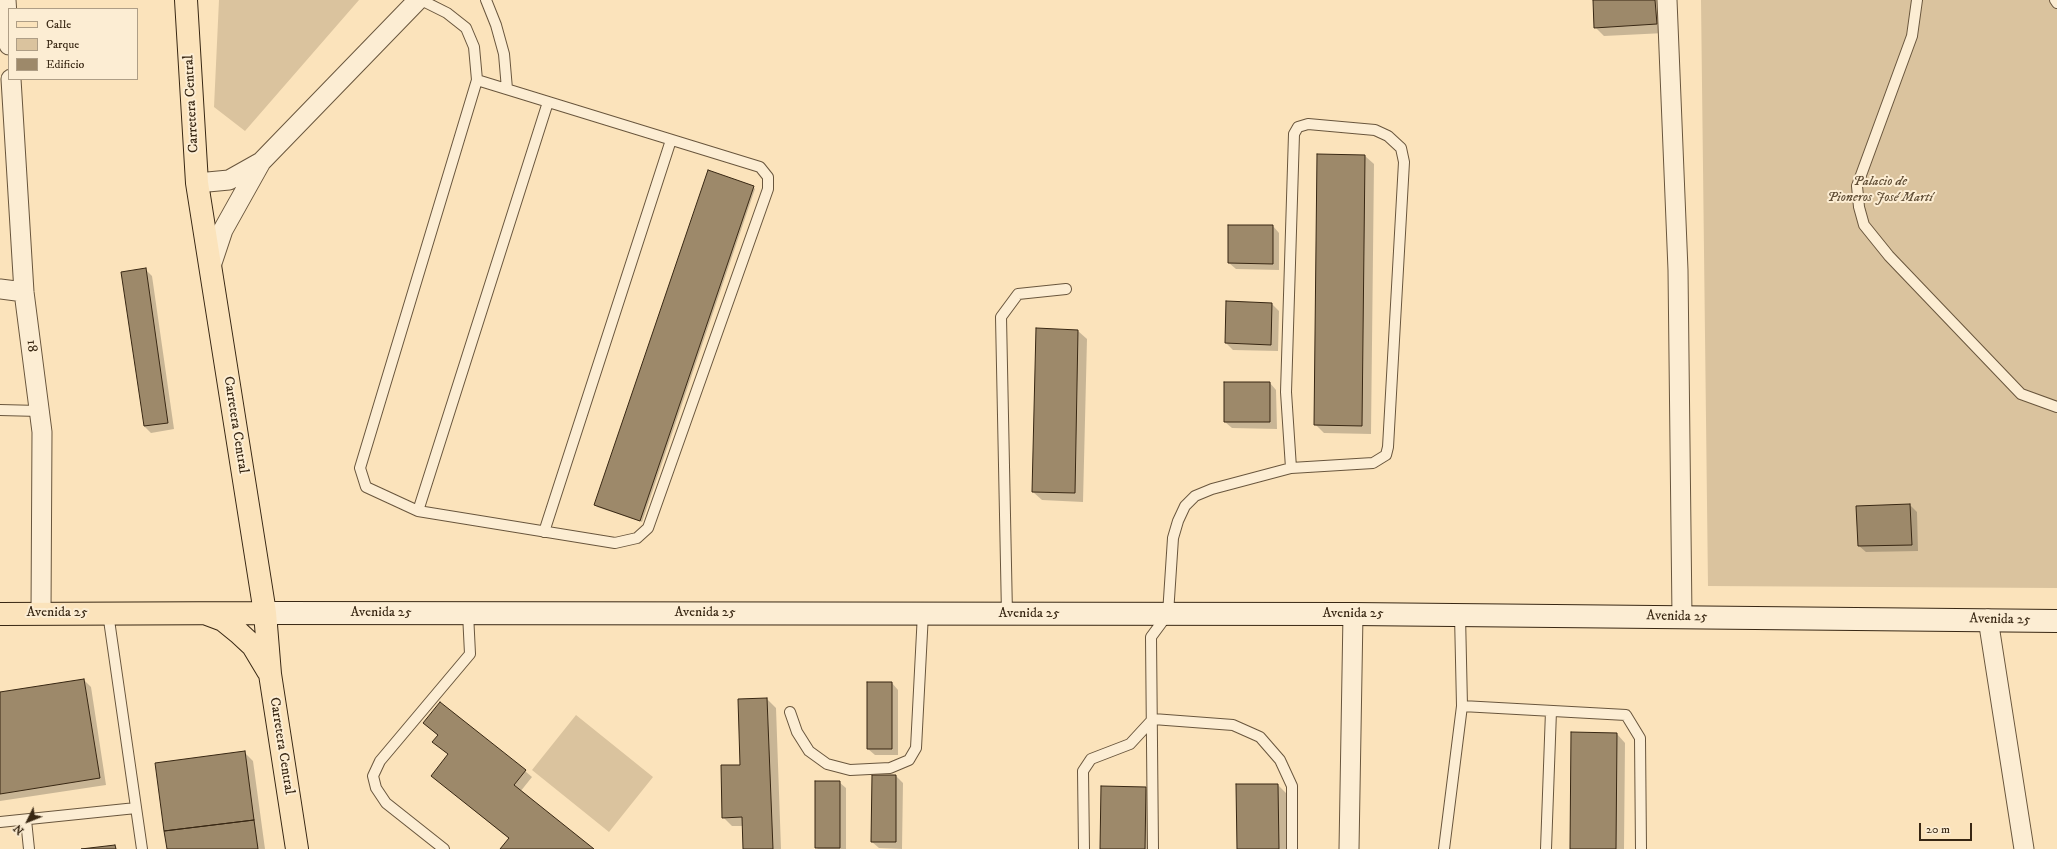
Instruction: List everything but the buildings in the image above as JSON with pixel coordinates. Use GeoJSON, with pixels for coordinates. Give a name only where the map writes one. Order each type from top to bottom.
{"type":"FeatureCollection","features":[{"type":"Feature","properties":{"kind":"main road","name":"Carretera Central"},"geometry":{"type":"LineString","coordinates":[[186,0],[197,183],[265,613],[270,674],[296,849]]}},
{"type":"Feature","properties":{"kind":"main road"},"geometry":{"type":"LineString","coordinates":[[205,613],[223,620],[253,646],[270,674]]}},
{"type":"Feature","properties":{"kind":"main road","name":"Avenida 25"},"geometry":{"type":"LineString","coordinates":[[0,614],[265,613]]}},
{"type":"Feature","properties":{"kind":"street"},"geometry":{"type":"LineString","coordinates":[[6,0],[8,30]]}},
{"type":"Feature","properties":{"kind":"street"},"geometry":{"type":"LineString","coordinates":[[210,269],[223,230],[262,162],[420,0]]}},
{"type":"Feature","properties":{"kind":"street"},"geometry":{"type":"LineString","coordinates":[[1667,0],[1678,270],[1682,617]]}},
{"type":"Feature","properties":{"kind":"street","name":"18"},"geometry":{"type":"LineString","coordinates":[[11,80],[24,292],[42,432],[41,613]]}},
{"type":"Feature","properties":{"kind":"street"},"geometry":{"type":"LineString","coordinates":[[197,183],[229,180],[262,162]]}},
{"type":"Feature","properties":{"kind":"street"},"geometry":{"type":"LineString","coordinates":[[0,288],[24,292]]}},
{"type":"Feature","properties":{"kind":"street","name":"Avenida 25"},"geometry":{"type":"LineString","coordinates":[[265,613],[1460,614],[2057,621]]}},
{"type":"Feature","properties":{"kind":"street"},"geometry":{"type":"LineString","coordinates":[[1349,849],[1353,614]]}},
{"type":"Feature","properties":{"kind":"street"},"geometry":{"type":"LineString","coordinates":[[1988,619],[2024,849]]}},
{"type":"Feature","properties":{"kind":"lane"},"geometry":{"type":"LineString","coordinates":[[420,0],[447,13],[466,28],[474,47],[477,80],[360,468],[366,487],[418,511],[615,543],[638,538],[648,528],[768,189],[768,177],[760,167],[477,80]]}},
{"type":"Feature","properties":{"kind":"lane"},"geometry":{"type":"LineString","coordinates":[[486,0],[504,54],[507,89]]}},
{"type":"Feature","properties":{"kind":"lane"},"geometry":{"type":"LineString","coordinates":[[1917,0],[1912,36],[1857,186],[1859,207],[1864,225],[1889,256],[2021,394],[2057,407]]}},
{"type":"Feature","properties":{"kind":"lane"},"geometry":{"type":"LineString","coordinates":[[2055,0],[2057,4]]}},
{"type":"Feature","properties":{"kind":"lane"},"geometry":{"type":"LineString","coordinates":[[418,511],[548,102]]}},
{"type":"Feature","properties":{"kind":"lane"},"geometry":{"type":"LineString","coordinates":[[1153,849],[1153,719],[1151,637],[1168,614],[1173,538],[1178,520],[1186,506],[1195,496],[1212,489],[1291,468],[1373,463],[1386,455],[1388,447],[1404,162],[1401,148],[1388,136],[1375,130],[1308,124],[1298,127],[1294,134],[1286,392],[1291,468]]}},
{"type":"Feature","properties":{"kind":"lane"},"geometry":{"type":"LineString","coordinates":[[544,532],[671,140]]}},
{"type":"Feature","properties":{"kind":"lane"},"geometry":{"type":"LineString","coordinates":[[1007,614],[1001,317],[1018,294],[1066,289]]}},
{"type":"Feature","properties":{"kind":"lane"},"geometry":{"type":"LineString","coordinates":[[0,410],[39,411]]}},
{"type":"Feature","properties":{"kind":"lane"},"geometry":{"type":"LineString","coordinates":[[108,613],[142,849]]}},
{"type":"Feature","properties":{"kind":"lane"},"geometry":{"type":"LineString","coordinates":[[444,849],[386,803],[376,788],[373,776],[380,761],[470,654],[468,613]]}},
{"type":"Feature","properties":{"kind":"lane"},"geometry":{"type":"LineString","coordinates":[[790,712],[797,732],[809,752],[827,764],[850,770],[890,768],[909,760],[916,748],[923,613]]}},
{"type":"Feature","properties":{"kind":"lane"},"geometry":{"type":"LineString","coordinates":[[1444,849],[1462,706],[1460,614]]}},
{"type":"Feature","properties":{"kind":"lane"},"geometry":{"type":"LineString","coordinates":[[1462,706],[1626,715],[1640,738],[1641,849]]}},
{"type":"Feature","properties":{"kind":"lane"},"geometry":{"type":"LineString","coordinates":[[1546,849],[1551,711]]}},
{"type":"Feature","properties":{"kind":"lane"},"geometry":{"type":"LineString","coordinates":[[1084,849],[1083,771],[1091,759],[1130,744],[1153,719]]}},
{"type":"Feature","properties":{"kind":"lane"},"geometry":{"type":"LineString","coordinates":[[1153,719],[1233,725],[1260,737],[1280,760],[1292,786],[1292,849]]}},
{"type":"Feature","properties":{"kind":"lane"},"geometry":{"type":"LineString","coordinates":[[0,822],[136,808]]}},
{"type":"Feature","properties":{"kind":"lane"},"geometry":{"type":"LineString","coordinates":[[26,820],[29,849]]}},
{"type":"Feature","properties":{"kind":"green space"},"geometry":{"type":"Polygon","coordinates":[[[219,0],[359,0],[245,131],[214,107],[219,0]]]}},
{"type":"Feature","properties":{"kind":"green space","name":"Palacio de Pioneros José Martí"},"geometry":{"type":"Polygon","coordinates":[[[1701,0],[2057,0],[2057,588],[1708,586],[1701,0]]]}},
{"type":"Feature","properties":{"kind":"green space"},"geometry":{"type":"Polygon","coordinates":[[[576,715],[653,777],[609,832],[532,770],[576,715]]]}}]}
